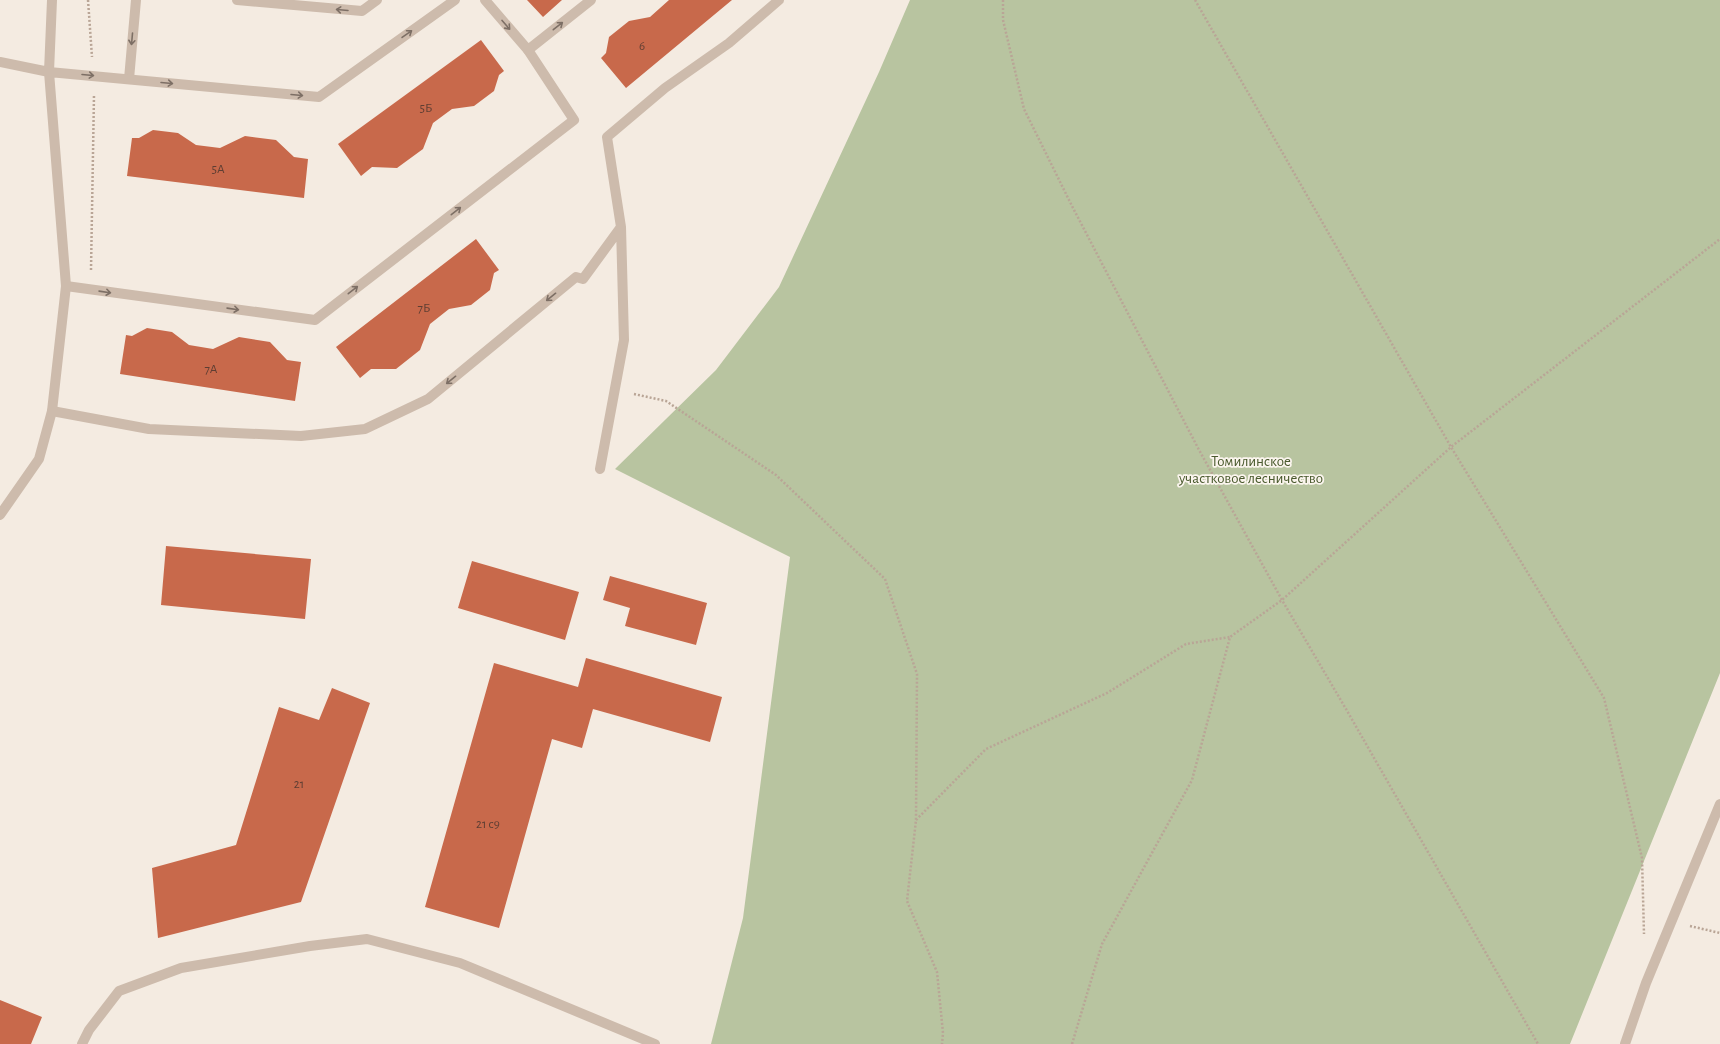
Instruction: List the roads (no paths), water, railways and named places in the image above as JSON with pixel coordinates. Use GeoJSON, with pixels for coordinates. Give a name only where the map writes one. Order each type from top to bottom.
{"type":"FeatureCollection","features":[{"type":"Feature","properties":{"kind":"street"},"geometry":{"type":"LineString","coordinates":[[0,514],[39,459],[52,411],[66,286],[49,72],[52,0]]}},
{"type":"Feature","properties":{"kind":"street"},"geometry":{"type":"LineString","coordinates":[[129,79],[136,0]]}},
{"type":"Feature","properties":{"kind":"street"},"geometry":{"type":"LineString","coordinates":[[237,0],[362,11],[377,0]]}},
{"type":"Feature","properties":{"kind":"street"},"geometry":{"type":"LineString","coordinates":[[0,62],[49,72],[319,97],[455,0]]}},
{"type":"Feature","properties":{"kind":"street"},"geometry":{"type":"LineString","coordinates":[[66,286],[315,320],[574,120],[528,50],[485,0]]}},
{"type":"Feature","properties":{"kind":"street"},"geometry":{"type":"LineString","coordinates":[[528,50],[592,0]]}},
{"type":"Feature","properties":{"kind":"street"},"geometry":{"type":"LineString","coordinates":[[600,469],[624,340],[621,227],[606,137],[664,88],[729,43],[779,0]]}},
{"type":"Feature","properties":{"kind":"street"},"geometry":{"type":"LineString","coordinates":[[52,411],[149,429],[301,436],[365,429],[428,399],[576,277],[583,279],[621,227]]}},
{"type":"Feature","properties":{"kind":"street"},"geometry":{"type":"LineString","coordinates":[[1625,1044],[1646,982],[1670,921],[1720,804]]}},
{"type":"Feature","properties":{"kind":"street"},"geometry":{"type":"LineString","coordinates":[[82,1044],[89,1030],[118,991],[181,968],[310,946],[367,939],[460,963],[656,1044]]}},
{"type":"Feature","properties":{"kind":"park label","name":"Томилинское участковое лесничество"},"geometry":{"type":"Point","coordinates":[1251,470]}}]}
